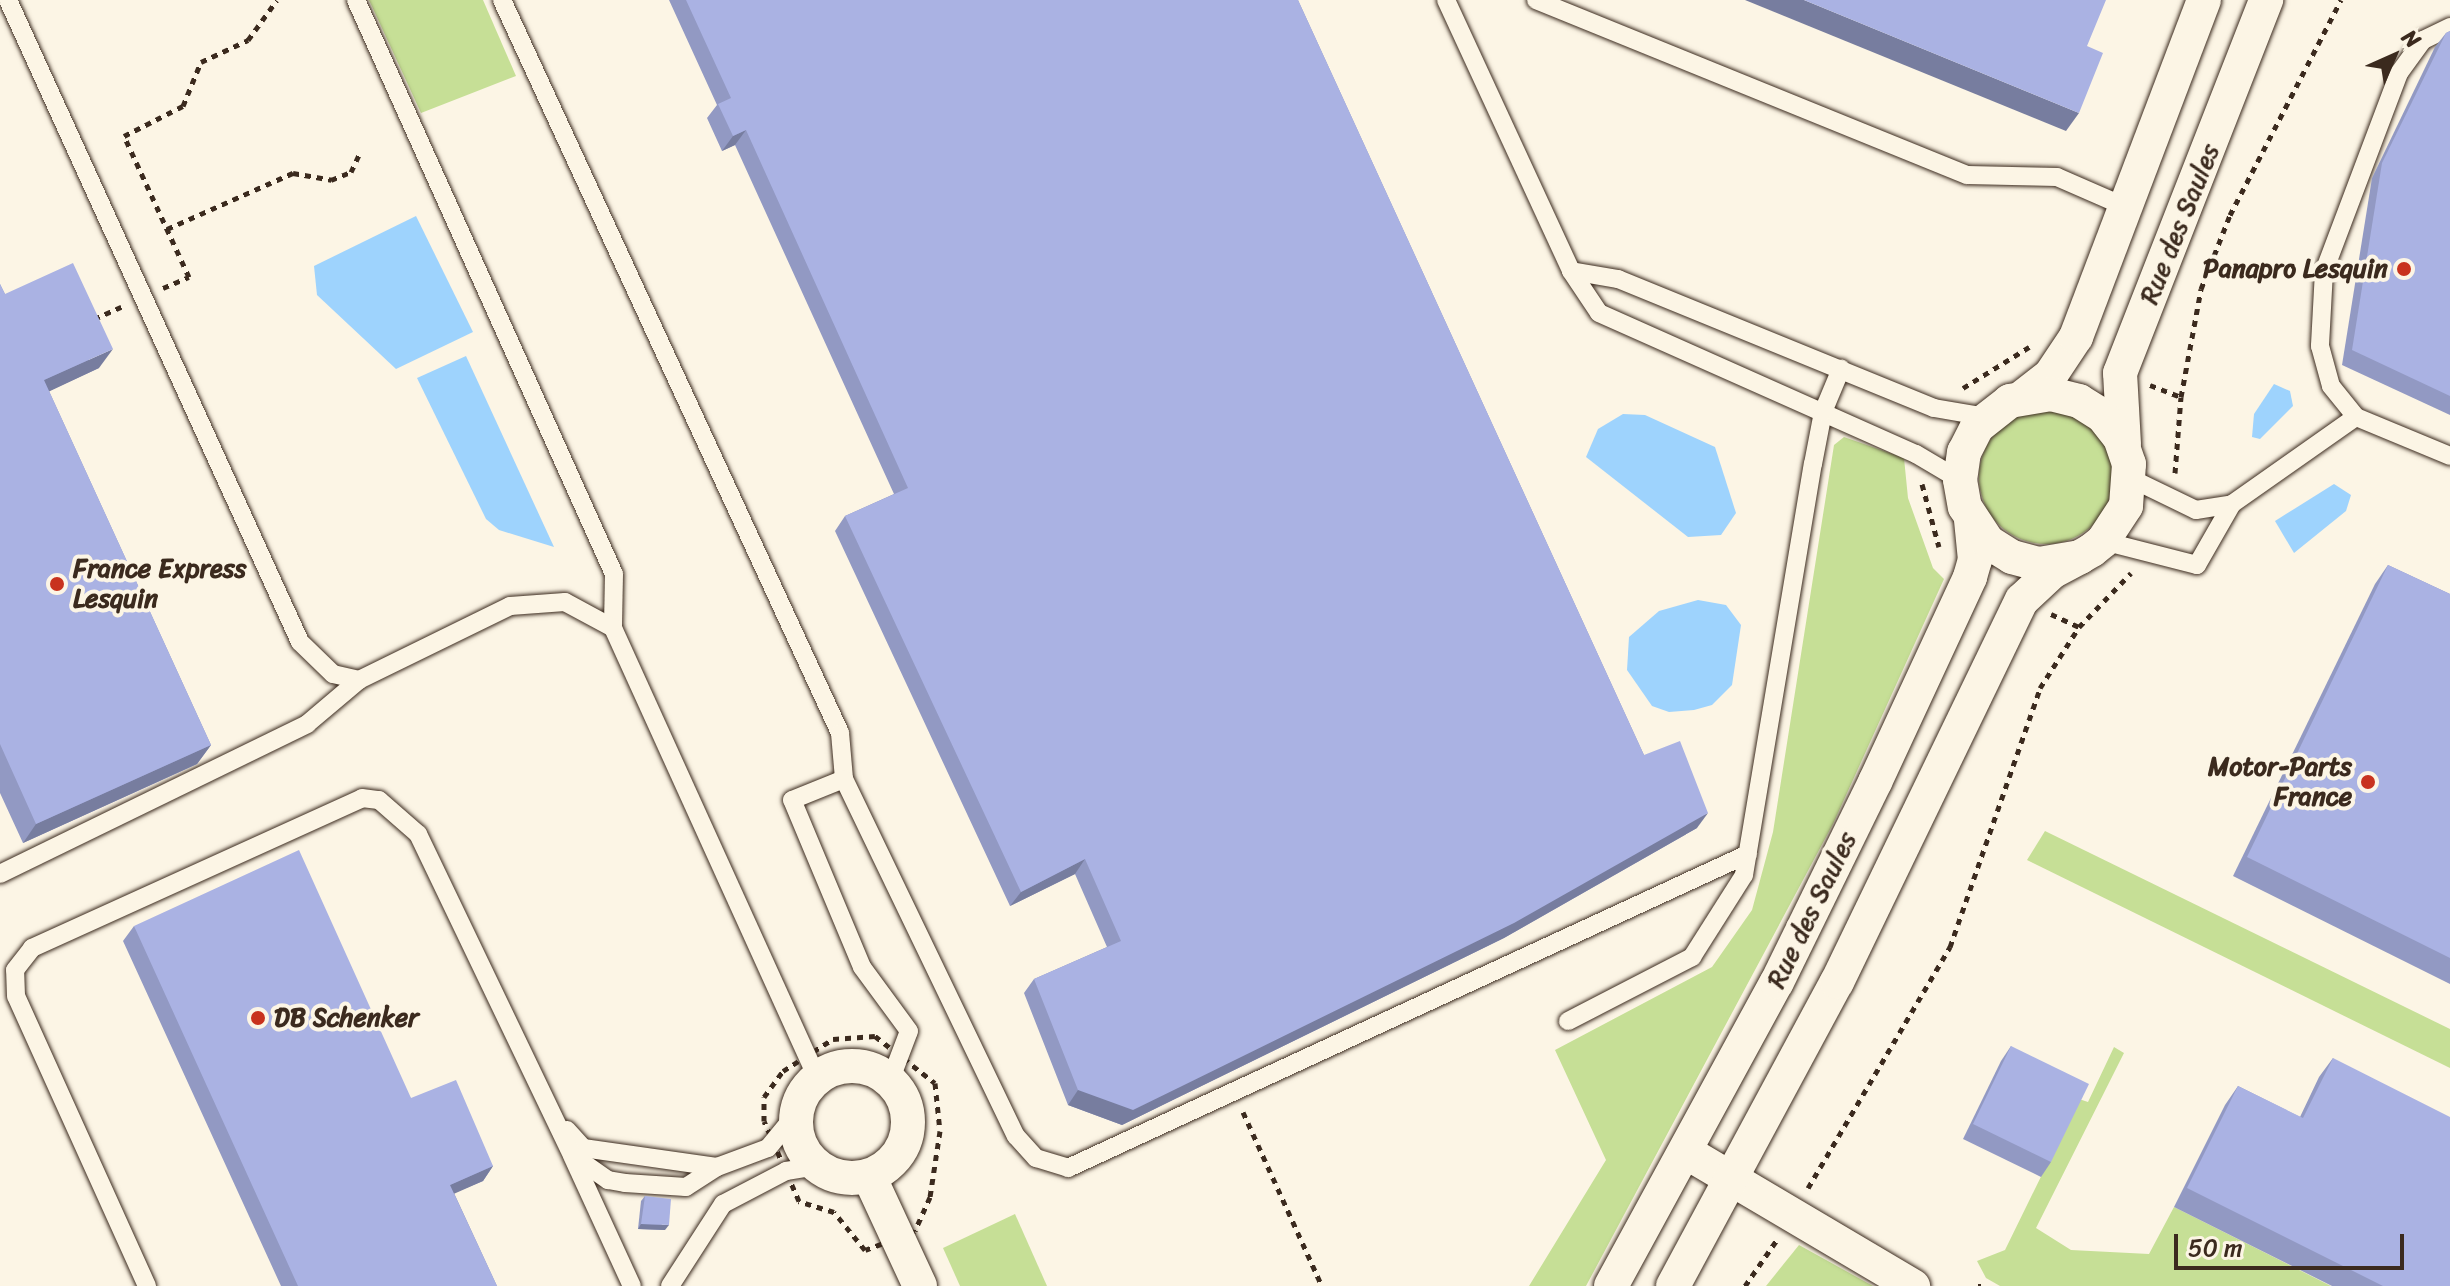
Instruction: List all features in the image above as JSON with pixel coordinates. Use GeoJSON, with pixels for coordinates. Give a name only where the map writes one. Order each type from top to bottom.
{"type":"FeatureCollection","features":[{"type":"Feature","properties":{"kind":"street","name":"Rue des Saules"},"geometry":{"type":"LineString","coordinates":[[1611,1286],[1777,982],[1970,577],[1975,560],[1971,520],[1960,480],[1964,452],[1987,417],[2024,396],[2050,376],[2070,349],[2203,0]]}},
{"type":"Feature","properties":{"kind":"street","name":"Rue des Saules"},"geometry":{"type":"LineString","coordinates":[[1673,1286],[1844,968],[2022,600],[2052,572],[2092,549],[2120,519],[2128,465],[2120,373],[2266,0]]}},
{"type":"Feature","properties":{"kind":"street","name":"Rue des Saules"},"geometry":{"type":"LineString","coordinates":[[2024,396],[2065,396],[2091,407],[2112,426],[2128,465]]}},
{"type":"Feature","properties":{"kind":"street","name":"Rue des Saules"},"geometry":{"type":"LineString","coordinates":[[1971,520],[1988,542],[2025,562],[2053,564],[2092,549]]}},
{"type":"Feature","properties":{"kind":"street"},"geometry":{"type":"LineString","coordinates":[[812,1067],[895,1068],[905,1106],[906,1134],[893,1160],[869,1176],[842,1178],[802,1169],[796,1114],[812,1067]]}},
{"type":"Feature","properties":{"kind":"street"},"geometry":{"type":"LineString","coordinates":[[1686,1152],[1913,1286]]}},
{"type":"Feature","properties":{"kind":"street"},"geometry":{"type":"LineString","coordinates":[[869,1176],[920,1286]]}},
{"type":"Feature","properties":{"kind":"lane"},"geometry":{"type":"LineString","coordinates":[[8,0],[300,642],[333,674],[359,680]]}},
{"type":"Feature","properties":{"kind":"lane"},"geometry":{"type":"LineString","coordinates":[[356,0],[614,574],[613,628],[812,1067]]}},
{"type":"Feature","properties":{"kind":"lane"},"geometry":{"type":"LineString","coordinates":[[502,0],[840,733],[844,779],[1016,1136],[1036,1158],[1068,1168],[1748,854]]}},
{"type":"Feature","properties":{"kind":"lane"},"geometry":{"type":"LineString","coordinates":[[1446,0],[1571,271],[1599,313],[1926,459],[1960,480]]}},
{"type":"Feature","properties":{"kind":"lane"},"geometry":{"type":"LineString","coordinates":[[1536,0],[1967,175],[2057,177],[2126,207]]}},
{"type":"Feature","properties":{"kind":"lane"},"geometry":{"type":"LineString","coordinates":[[2450,27],[2423,40],[2399,73],[2324,271],[2320,346],[2331,386],[2356,417],[2450,456]]}},
{"type":"Feature","properties":{"kind":"lane"},"geometry":{"type":"LineString","coordinates":[[1571,271],[1618,279],[1948,411],[1987,417]]}},
{"type":"Feature","properties":{"kind":"lane"},"geometry":{"type":"LineString","coordinates":[[1568,1021],[1692,957],[1744,875],[1823,412],[1841,369]]}},
{"type":"Feature","properties":{"kind":"lane"},"geometry":{"type":"LineString","coordinates":[[2092,549],[2146,551],[2197,565],[2232,504],[2356,417]]}},
{"type":"Feature","properties":{"kind":"lane"},"geometry":{"type":"LineString","coordinates":[[2128,465],[2169,498],[2196,510],[2232,504]]}},
{"type":"Feature","properties":{"kind":"lane"},"geometry":{"type":"LineString","coordinates":[[0,874],[307,724],[359,680],[510,606],[565,602],[613,628]]}},
{"type":"Feature","properties":{"kind":"lane"},"geometry":{"type":"LineString","coordinates":[[844,779],[792,800],[862,967],[909,1031],[895,1068]]}},
{"type":"Feature","properties":{"kind":"lane"},"geometry":{"type":"LineString","coordinates":[[147,1286],[16,996],[15,970],[32,948],[362,798],[379,800],[418,834],[632,1286]]}},
{"type":"Feature","properties":{"kind":"lane"},"geometry":{"type":"LineString","coordinates":[[552,1113],[583,1148],[717,1167]]}},
{"type":"Feature","properties":{"kind":"lane"},"geometry":{"type":"LineString","coordinates":[[572,1155],[608,1180],[686,1187],[717,1167],[773,1142],[796,1114]]}},
{"type":"Feature","properties":{"kind":"lane"},"geometry":{"type":"LineString","coordinates":[[670,1286],[723,1204],[802,1169]]}},
{"type":"Feature","properties":{"kind":"path"},"geometry":{"type":"LineString","coordinates":[[87,322],[189,277],[124,136],[183,106],[201,62],[248,40],[277,0]]}},
{"type":"Feature","properties":{"kind":"path"},"geometry":{"type":"LineString","coordinates":[[2169,498],[2181,397],[2201,289],[2214,254],[2341,0]]}},
{"type":"Feature","properties":{"kind":"path"},"geometry":{"type":"LineString","coordinates":[[167,229],[293,173],[331,180],[351,172],[359,155]]}},
{"type":"Feature","properties":{"kind":"path"},"geometry":{"type":"LineString","coordinates":[[1948,411],[1963,389],[2037,343],[2070,349]]}},
{"type":"Feature","properties":{"kind":"path"},"geometry":{"type":"LineString","coordinates":[[2120,373],[2181,397]]}},
{"type":"Feature","properties":{"kind":"path"},"geometry":{"type":"LineString","coordinates":[[1926,459],[1920,476],[1944,560],[1970,577]]}},
{"type":"Feature","properties":{"kind":"path"},"geometry":{"type":"LineString","coordinates":[[1745,1286],[1794,1216],[1838,1129],[1950,947],[2031,709],[2079,627],[2146,551]]}},
{"type":"Feature","properties":{"kind":"path"},"geometry":{"type":"LineString","coordinates":[[2022,600],[2079,627]]}},
{"type":"Feature","properties":{"kind":"path"},"geometry":{"type":"LineString","coordinates":[[875,1036],[895,1068],[935,1083],[940,1131],[930,1197],[915,1231],[865,1250],[834,1212],[799,1201],[802,1169],[773,1142],[764,1121],[764,1097],[783,1071],[812,1067],[833,1039],[875,1036]]}},
{"type":"Feature","properties":{"kind":"path"},"geometry":{"type":"LineString","coordinates":[[1234,1091],[1322,1286]]}},
{"type":"Feature","properties":{"kind":"green space"},"geometry":{"type":"Polygon","coordinates":[[[369,0],[483,0],[516,76],[421,113],[369,0]]]}},
{"type":"Feature","properties":{"kind":"green space"},"geometry":{"type":"Polygon","coordinates":[[[2046,410],[2072,415],[2093,430],[2108,451],[2113,477],[2108,503],[2093,524],[2072,539],[2046,544],[2020,539],[1999,524],[1984,503],[1979,477],[1984,451],[1999,430],[2020,415],[2046,410]]]}},
{"type":"Feature","properties":{"kind":"green space"},"geometry":{"type":"Polygon","coordinates":[[[1844,437],[1904,458],[1908,498],[1933,568],[1944,579],[1833,824],[1586,1286],[1529,1286],[1606,1160],[1555,1050],[1712,967],[1752,910],[1773,832],[1834,445],[1844,437]]]}},
{"type":"Feature","properties":{"kind":"green space"},"geometry":{"type":"Polygon","coordinates":[[[2045,831],[2450,1029],[2450,1068],[2027,860],[2045,831]]]}},
{"type":"Feature","properties":{"kind":"green space"},"geometry":{"type":"Polygon","coordinates":[[[2114,1047],[2124,1053],[2036,1228],[2071,1250],[2149,1254],[2174,1207],[2331,1286],[2000,1286],[1986,1278],[1977,1261],[2005,1250],[2079,1099],[2088,1102],[2114,1047]]]}},
{"type":"Feature","properties":{"kind":"green space"},"geometry":{"type":"Polygon","coordinates":[[[1015,1214],[1047,1286],[960,1286],[943,1248],[1015,1214]]]}},
{"type":"Feature","properties":{"kind":"green space"},"geometry":{"type":"Polygon","coordinates":[[[1799,1245],[1873,1286],[1766,1286],[1799,1245]]]}},
{"type":"Feature","properties":{"kind":"water"},"geometry":{"type":"Polygon","coordinates":[[[416,216],[473,332],[396,369],[317,295],[314,266],[416,216]]]}},
{"type":"Feature","properties":{"kind":"water"},"geometry":{"type":"Polygon","coordinates":[[[466,356],[554,547],[499,530],[486,519],[417,378],[466,356]]]}},
{"type":"Feature","properties":{"kind":"water"},"geometry":{"type":"Polygon","coordinates":[[[2274,384],[2290,391],[2293,406],[2260,439],[2252,437],[2254,414],[2274,384]]]}},
{"type":"Feature","properties":{"kind":"water"},"geometry":{"type":"Polygon","coordinates":[[[1623,414],[1645,415],[1715,447],[1736,513],[1721,535],[1688,537],[1586,457],[1598,429],[1623,414]]]}},
{"type":"Feature","properties":{"kind":"water"},"geometry":{"type":"Polygon","coordinates":[[[2334,484],[2351,495],[2346,511],[2294,553],[2275,521],[2334,484]]]}},
{"type":"Feature","properties":{"kind":"water"},"geometry":{"type":"Polygon","coordinates":[[[1698,600],[1726,605],[1741,625],[1732,685],[1712,705],[1669,712],[1652,706],[1627,670],[1629,637],[1659,611],[1698,600]]]}},
{"type":"Feature","properties":{"kind":"building"},"geometry":{"type":"Polygon","coordinates":[[[686,0],[1298,0],[1644,755],[1680,741],[1708,813],[1514,923],[1133,1110],[1078,1090],[1034,979],[1121,941],[1085,859],[1021,892],[845,516],[908,488],[746,130],[733,136],[718,104],[731,98],[686,0]]]}},
{"type":"Feature","properties":{"kind":"building"},"geometry":{"type":"Polygon","coordinates":[[[1804,0],[2106,0],[2087,46],[2103,53],[2079,113],[1804,0]]]}},
{"type":"Feature","properties":{"kind":"building","name":"Panapro Lesquin"},"geometry":{"type":"Polygon","coordinates":[[[2450,31],[2450,396],[2352,350],[2382,163],[2446,33],[2450,31]]]}},
{"type":"Feature","properties":{"kind":"building","name":"France Express Lesquin"},"geometry":{"type":"Polygon","coordinates":[[[73,263],[113,349],[44,380],[211,745],[36,824],[0,744],[0,284],[5,294],[73,263]]]}},
{"type":"Feature","properties":{"kind":"building","name":"Motor-Parts France"},"geometry":{"type":"Polygon","coordinates":[[[2388,565],[2450,594],[2450,958],[2247,857],[2388,565]]]}},
{"type":"Feature","properties":{"kind":"building","name":"DB Schenker"},"geometry":{"type":"Polygon","coordinates":[[[299,850],[411,1098],[456,1080],[493,1166],[450,1185],[497,1286],[298,1286],[134,926],[299,850]]]}},
{"type":"Feature","properties":{"kind":"building"},"geometry":{"type":"Polygon","coordinates":[[[2011,1046],[2089,1084],[2051,1162],[1973,1124],[2011,1046]]]}},
{"type":"Feature","properties":{"kind":"building"},"geometry":{"type":"Polygon","coordinates":[[[2333,1058],[2450,1117],[2450,1286],[2383,1286],[2187,1188],[2238,1086],[2303,1118],[2333,1058]]]}},
{"type":"Feature","properties":{"kind":"building"},"geometry":{"type":"Polygon","coordinates":[[[645,1196],[671,1199],[669,1225],[641,1224],[645,1196]]]}},
{"type":"Feature","properties":{"kind":"place","name":"Panapro Lesquin"},"geometry":{"type":"Point","coordinates":[2404,269]}},
{"type":"Feature","properties":{"kind":"place","name":"France Express Lesquin"},"geometry":{"type":"Point","coordinates":[57,584]}},
{"type":"Feature","properties":{"kind":"place","name":"Motor-Parts France"},"geometry":{"type":"Point","coordinates":[2368,782]}},
{"type":"Feature","properties":{"kind":"place","name":"DB Schenker"},"geometry":{"type":"Point","coordinates":[258,1018]}}]}
